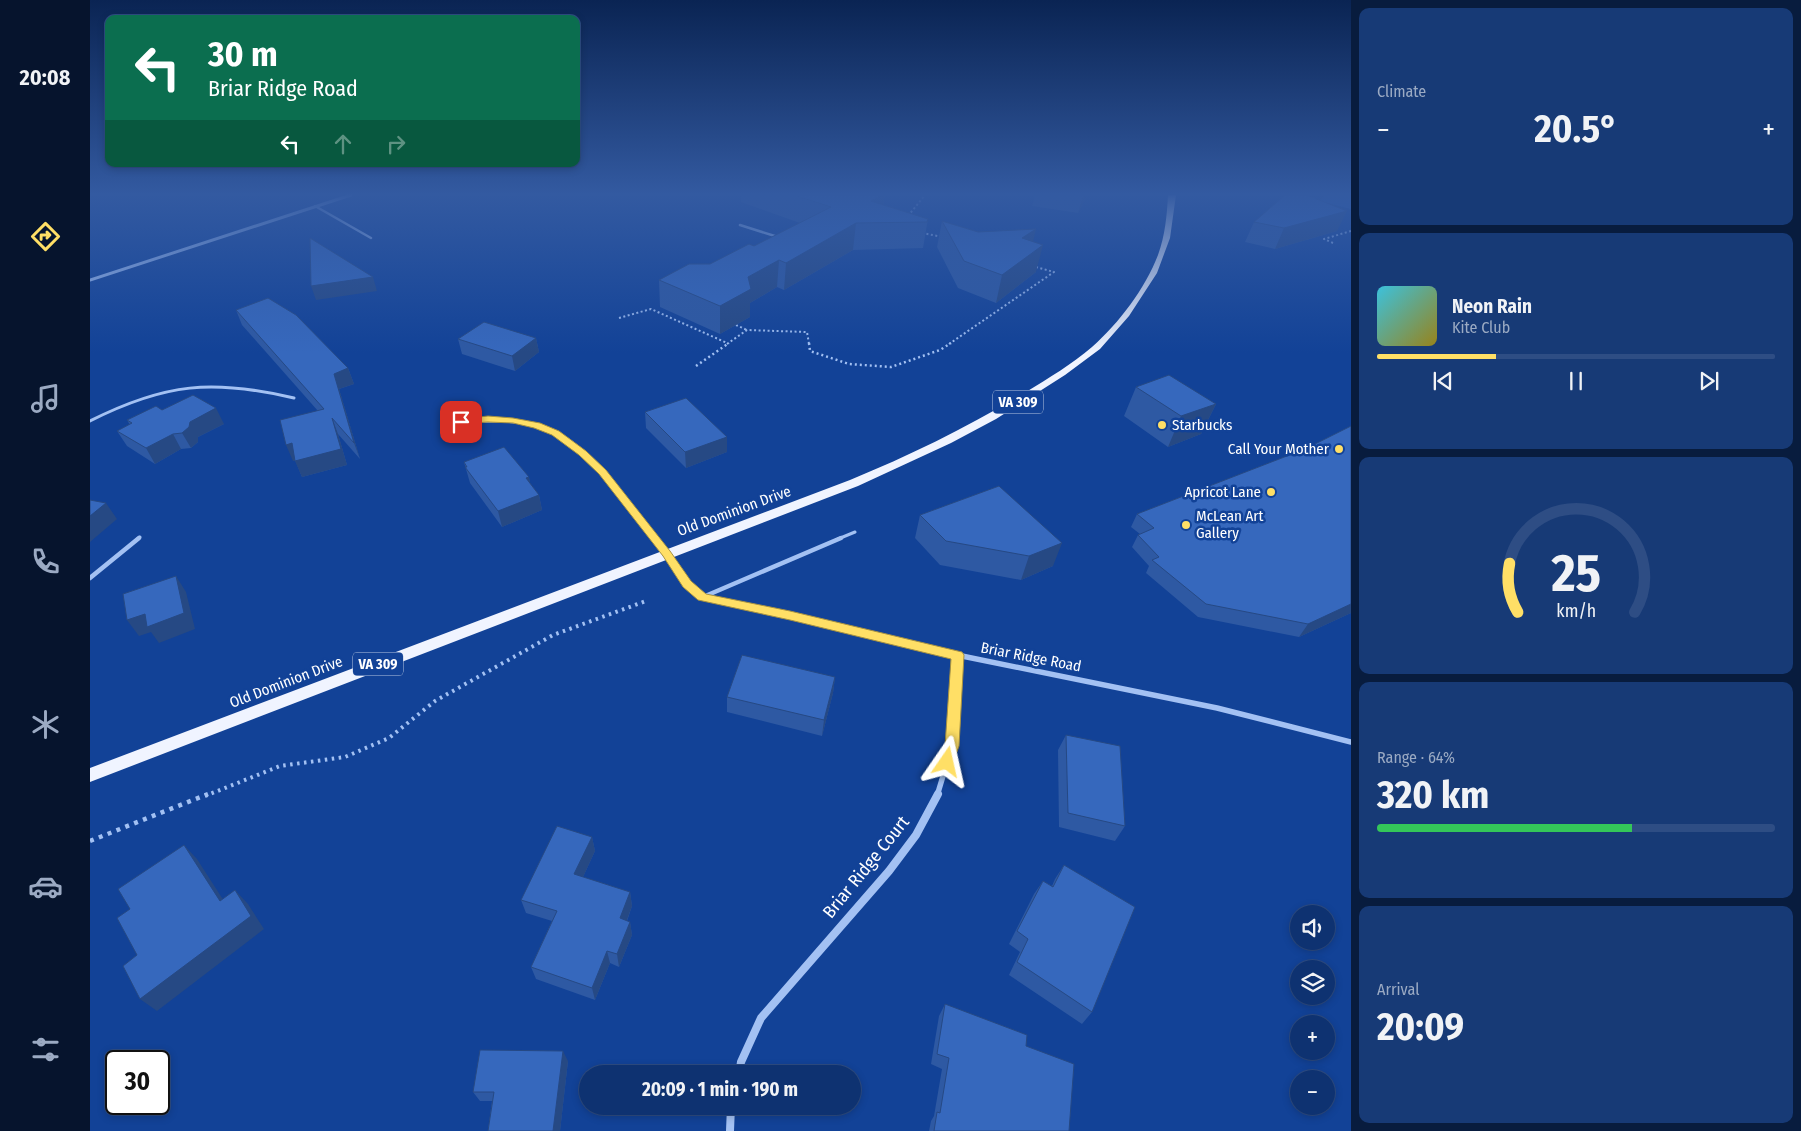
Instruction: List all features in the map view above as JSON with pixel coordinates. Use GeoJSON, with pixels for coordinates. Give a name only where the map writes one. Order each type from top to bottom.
{"type":"FeatureCollection","features":[{"type":"Feature","properties":{"kind":"main road","name":"Old Dominion Drive"},"geometry":{"type":"LineString","coordinates":[[90,775],[666,553],[795,506],[949,441],[1010,407],[1058,376],[1102,343],[1144,290],[1161,256],[1163,248]]}},
{"type":"Feature","properties":{"kind":"street"},"geometry":{"type":"LineString","coordinates":[[90,280],[188,248]]}},
{"type":"Feature","properties":{"kind":"street"},"geometry":{"type":"LineString","coordinates":[[461,422],[488,419],[513,421],[536,425],[556,433],[583,453],[603,472],[666,553],[687,584],[703,597]]}},
{"type":"Feature","properties":{"kind":"street","name":"Briar Ridge Road"},"geometry":{"type":"LineString","coordinates":[[703,597],[790,615],[957,655],[1217,708],[1351,742]]}},
{"type":"Feature","properties":{"kind":"street","name":"Briar Ridge Court"},"geometry":{"type":"LineString","coordinates":[[741,1065],[761,1018],[889,871],[916,835],[939,792],[952,746],[957,655]]}},
{"type":"Feature","properties":{"kind":"street"},"geometry":{"type":"LineString","coordinates":[[730,1131],[731,1115]]}},
{"type":"Feature","properties":{"kind":"lane"},"geometry":{"type":"LineString","coordinates":[[90,421],[130,400],[155,392],[183,387],[248,387],[294,398]]}},
{"type":"Feature","properties":{"kind":"lane"},"geometry":{"type":"LineString","coordinates":[[703,597],[855,532]]}},
{"type":"Feature","properties":{"kind":"lane"},"geometry":{"type":"LineString","coordinates":[[90,578],[140,536]]}},
{"type":"Feature","properties":{"kind":"path"},"geometry":{"type":"LineString","coordinates":[[736,325],[747,330],[807,332],[810,351],[849,364],[891,367],[940,350],[1054,272],[1035,267],[1039,259]]}},
{"type":"Feature","properties":{"kind":"path"},"geometry":{"type":"LineString","coordinates":[[619,318],[651,309],[728,343]]}},
{"type":"Feature","properties":{"kind":"path"},"geometry":{"type":"LineString","coordinates":[[696,366],[747,330]]}},
{"type":"Feature","properties":{"kind":"path"},"geometry":{"type":"LineString","coordinates":[[90,841],[280,766],[309,764],[345,757],[389,738],[435,701],[553,635],[646,601]]}},
{"type":"Feature","properties":{"kind":"building"},"geometry":{"type":"Polygon","coordinates":[[[310,248],[326,248],[373,277],[311,286],[310,248]]]}},
{"type":"Feature","properties":{"kind":"building"},"geometry":{"type":"Polygon","coordinates":[[[742,248],[813,248],[786,263],[779,260],[748,277],[751,289],[720,306],[659,280],[689,264],[710,264],[742,248]]]}},
{"type":"Feature","properties":{"kind":"building"},"geometry":{"type":"Polygon","coordinates":[[[957,248],[1039,248],[1002,275],[964,261],[957,248]]]}},
{"type":"Feature","properties":{"kind":"building"},"geometry":{"type":"Polygon","coordinates":[[[268,298],[296,315],[348,368],[334,374],[354,443],[332,418],[341,449],[295,461],[292,443],[286,445],[280,420],[324,409],[236,310],[268,298]]]}},
{"type":"Feature","properties":{"kind":"building"},"geometry":{"type":"Polygon","coordinates":[[[484,322],[536,338],[512,356],[458,339],[484,322]]]}},
{"type":"Feature","properties":{"kind":"building"},"geometry":{"type":"Polygon","coordinates":[[[1169,375],[1216,404],[1181,416],[1136,387],[1169,375]]]}},
{"type":"Feature","properties":{"kind":"building"},"geometry":{"type":"Polygon","coordinates":[[[193,395],[216,408],[190,422],[189,427],[182,433],[173,434],[146,448],[117,431],[132,423],[127,420],[156,406],[162,410],[193,395]]]}},
{"type":"Feature","properties":{"kind":"building"},"geometry":{"type":"Polygon","coordinates":[[[686,398],[727,437],[685,452],[645,412],[686,398]]]}},
{"type":"Feature","properties":{"kind":"building"},"geometry":{"type":"Polygon","coordinates":[[[1351,426],[1351,604],[1308,624],[1206,604],[1152,560],[1159,557],[1138,535],[1154,528],[1137,514],[1305,449],[1351,426]]]}},
{"type":"Feature","properties":{"kind":"building"},"geometry":{"type":"Polygon","coordinates":[[[504,447],[529,477],[526,478],[539,495],[498,511],[465,467],[467,467],[464,462],[504,447]]]}},
{"type":"Feature","properties":{"kind":"building"},"geometry":{"type":"Polygon","coordinates":[[[999,486],[1062,543],[1029,556],[946,541],[920,515],[999,486]]]}},
{"type":"Feature","properties":{"kind":"building"},"geometry":{"type":"Polygon","coordinates":[[[90,500],[106,503],[90,516],[90,500]]]}},
{"type":"Feature","properties":{"kind":"building"},"geometry":{"type":"Polygon","coordinates":[[[176,576],[184,613],[147,627],[145,614],[127,620],[123,594],[176,576]]]}},
{"type":"Feature","properties":{"kind":"building"},"geometry":{"type":"Polygon","coordinates":[[[742,655],[835,677],[824,720],[727,697],[742,655]]]}},
{"type":"Feature","properties":{"kind":"building"},"geometry":{"type":"Polygon","coordinates":[[[1066,735],[1120,746],[1125,826],[1068,813],[1066,735]]]}},
{"type":"Feature","properties":{"kind":"building"},"geometry":{"type":"Polygon","coordinates":[[[557,826],[592,837],[574,874],[630,892],[620,918],[630,922],[617,954],[607,951],[592,988],[531,967],[557,911],[521,900],[557,826]]]}},
{"type":"Feature","properties":{"kind":"building"},"geometry":{"type":"Polygon","coordinates":[[[184,845],[220,901],[235,890],[251,916],[140,999],[123,966],[137,955],[117,918],[130,909],[118,889],[184,845]]]}},
{"type":"Feature","properties":{"kind":"building"},"geometry":{"type":"Polygon","coordinates":[[[1064,865],[1135,907],[1092,1012],[1017,962],[1028,939],[1017,931],[1043,881],[1053,887],[1064,865]]]}},
{"type":"Feature","properties":{"kind":"building"},"geometry":{"type":"Polygon","coordinates":[[[945,1004],[1027,1035],[1026,1046],[1074,1064],[1069,1131],[934,1131],[937,1112],[940,1113],[949,1058],[937,1054],[945,1004]]]}},
{"type":"Feature","properties":{"kind":"building"},"geometry":{"type":"Polygon","coordinates":[[[480,1050],[563,1051],[553,1131],[488,1131],[494,1092],[473,1092],[480,1050]]]}},
{"type":"Feature","properties":{"kind":"place","name":"Starbucks"},"geometry":{"type":"Point","coordinates":[1162,425]}},
{"type":"Feature","properties":{"kind":"place","name":"Call Your Mother"},"geometry":{"type":"Point","coordinates":[1339,449]}},
{"type":"Feature","properties":{"kind":"place","name":"Apricot Lane"},"geometry":{"type":"Point","coordinates":[1271,492]}},
{"type":"Feature","properties":{"kind":"place","name":"McLean Art Gallery"},"geometry":{"type":"Point","coordinates":[1186,525]}},
{"type":"Feature","properties":{"kind":"route"},"geometry":{"type":"LineString","coordinates":[[461,422],[488,419],[513,421],[536,425],[556,433],[583,453],[603,472],[666,553],[687,584],[703,597],[790,615],[957,655],[952,746],[947,762]]}}]}
